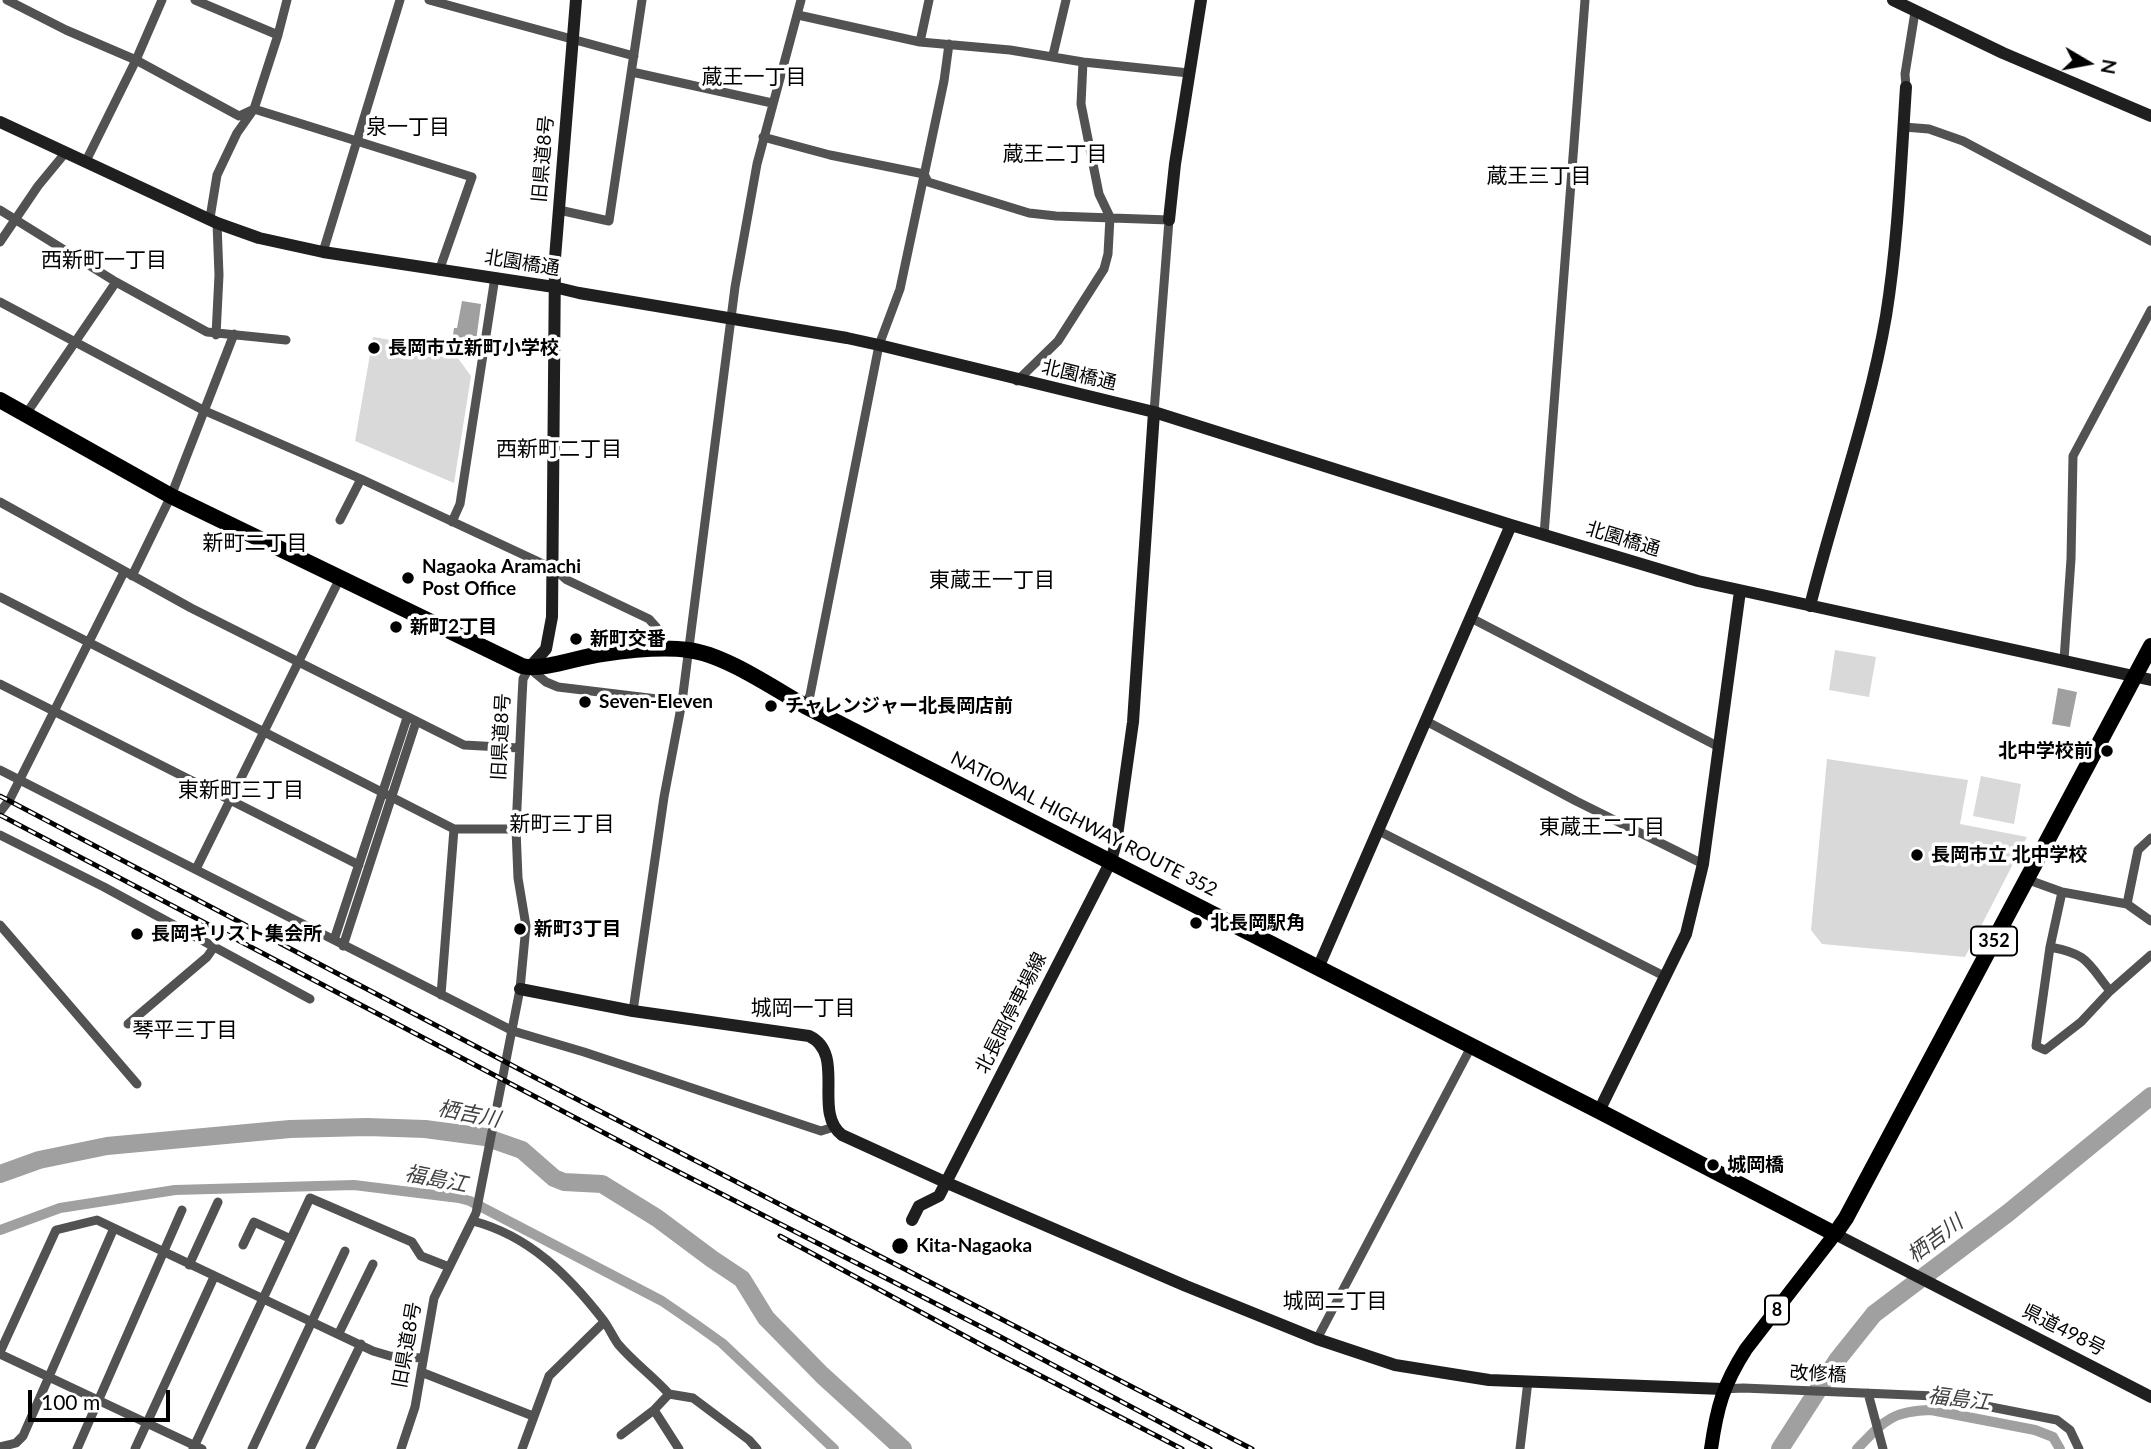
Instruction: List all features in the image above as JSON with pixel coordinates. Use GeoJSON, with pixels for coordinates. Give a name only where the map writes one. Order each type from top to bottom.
{"type":"FeatureCollection","features":[{"type":"Feature","properties":{"kind":"highway"},"geometry":{"type":"LineString","coordinates":[[0,400],[170,496],[529,668]]}},
{"type":"Feature","properties":{"kind":"highway","name":"352"},"geometry":{"type":"LineString","coordinates":[[1835,1234],[1846,1218],[2026,879],[2143,678],[2151,646]]}},
{"type":"Feature","properties":{"kind":"highway","name":"NATIONAL HIGHWAY ROUTE 352"},"geometry":{"type":"LineString","coordinates":[[529,668],[603,654],[664,649],[689,650],[721,660],[805,706],[1835,1234]]}},
{"type":"Feature","properties":{"kind":"main road","name":"8"},"geometry":{"type":"LineString","coordinates":[[1711,1449],[1723,1390],[1746,1349],[1835,1234]]}},
{"type":"Feature","properties":{"kind":"street"},"geometry":{"type":"LineString","coordinates":[[7,0],[66,30],[136,60],[239,116],[254,109],[472,177],[439,271]]}},
{"type":"Feature","properties":{"kind":"street"},"geometry":{"type":"LineString","coordinates":[[86,162],[162,0]]}},
{"type":"Feature","properties":{"kind":"street"},"geometry":{"type":"LineString","coordinates":[[195,0],[278,35]]}},
{"type":"Feature","properties":{"kind":"street"},"geometry":{"type":"LineString","coordinates":[[216,335],[219,275],[214,220],[217,175],[237,133],[254,109],[287,0]]}},
{"type":"Feature","properties":{"kind":"street"},"geometry":{"type":"LineString","coordinates":[[323,252],[400,0]]}},
{"type":"Feature","properties":{"kind":"street"},"geometry":{"type":"LineString","coordinates":[[429,0],[634,56]]}},
{"type":"Feature","properties":{"kind":"street","name":"旧県道8号"},"geometry":{"type":"LineString","coordinates":[[401,1449],[415,1407],[434,1298],[474,1217],[481,1194],[520,989],[526,926],[518,878],[516,829],[519,748],[523,679],[546,649],[550,636],[554,569],[554,287],[576,0]]}},
{"type":"Feature","properties":{"kind":"street"},"geometry":{"type":"LineString","coordinates":[[559,210],[609,221],[642,0]]}},
{"type":"Feature","properties":{"kind":"street"},"geometry":{"type":"LineString","coordinates":[[633,1011],[664,797],[682,702],[745,226],[763,137],[802,0]]}},
{"type":"Feature","properties":{"kind":"street"},"geometry":{"type":"LineString","coordinates":[[920,42],[929,0]]}},
{"type":"Feature","properties":{"kind":"street"},"geometry":{"type":"LineString","coordinates":[[1054,55],[1066,0]]}},
{"type":"Feature","properties":{"kind":"street"},"geometry":{"type":"LineString","coordinates":[[1154,412],[1175,164],[1200,0]]}},
{"type":"Feature","properties":{"kind":"street"},"geometry":{"type":"LineString","coordinates":[[1544,534],[1585,0]]}},
{"type":"Feature","properties":{"kind":"street"},"geometry":{"type":"LineString","coordinates":[[1893,0],[2003,53],[2151,116]]}},
{"type":"Feature","properties":{"kind":"street"},"geometry":{"type":"LineString","coordinates":[[1810,606],[1855,444],[1885,317],[1904,127],[1905,74],[1916,12]]}},
{"type":"Feature","properties":{"kind":"street"},"geometry":{"type":"LineString","coordinates":[[797,15],[920,42],[1054,55],[1083,62],[1189,73]]}},
{"type":"Feature","properties":{"kind":"street"},"geometry":{"type":"LineString","coordinates":[[805,706],[810,695],[879,345],[900,289],[941,95],[949,44]]}},
{"type":"Feature","properties":{"kind":"street"},"geometry":{"type":"LineString","coordinates":[[1017,381],[1058,341],[1104,269],[1110,217],[1099,194],[1081,104],[1083,62]]}},
{"type":"Feature","properties":{"kind":"street"},"geometry":{"type":"LineString","coordinates":[[632,72],[772,103]]}},
{"type":"Feature","properties":{"kind":"street","name":"北園橋通"},"geometry":{"type":"LineString","coordinates":[[0,122],[259,238],[323,252],[439,271],[495,277],[879,345],[1017,381],[1154,412],[1659,571],[2143,678]]}},
{"type":"Feature","properties":{"kind":"street"},"geometry":{"type":"LineString","coordinates":[[1904,127],[1929,129],[1963,141],[2151,241]]}},
{"type":"Feature","properties":{"kind":"street"},"geometry":{"type":"LineString","coordinates":[[763,137],[830,155],[924,174]]}},
{"type":"Feature","properties":{"kind":"street"},"geometry":{"type":"LineString","coordinates":[[0,242],[37,186],[66,152]]}},
{"type":"Feature","properties":{"kind":"street"},"geometry":{"type":"LineString","coordinates":[[924,174],[928,182],[1028,213],[1170,220]]}},
{"type":"Feature","properties":{"kind":"street"},"geometry":{"type":"LineString","coordinates":[[0,210],[116,282],[197,327],[216,335],[234,334],[286,340]]}},
{"type":"Feature","properties":{"kind":"street"},"geometry":{"type":"LineString","coordinates":[[452,522],[460,504],[495,277]]}},
{"type":"Feature","properties":{"kind":"street"},"geometry":{"type":"LineString","coordinates":[[26,414],[116,282]]}},
{"type":"Feature","properties":{"kind":"street"},"geometry":{"type":"LineString","coordinates":[[0,302],[203,410],[554,569],[567,580],[649,619],[657,628],[664,649]]}},
{"type":"Feature","properties":{"kind":"street"},"geometry":{"type":"LineString","coordinates":[[2064,660],[2071,559],[2073,456],[2151,310]]}},
{"type":"Feature","properties":{"kind":"street"},"geometry":{"type":"LineString","coordinates":[[0,812],[10,799],[88,642],[170,496],[234,334]]}},
{"type":"Feature","properties":{"kind":"street","name":"北長岡停車場線"},"geometry":{"type":"LineString","coordinates":[[912,1220],[919,1206],[939,1196],[1111,861],[1116,843],[1133,722],[1154,412]]}},
{"type":"Feature","properties":{"kind":"street"},"geometry":{"type":"LineString","coordinates":[[340,520],[361,480]]}},
{"type":"Feature","properties":{"kind":"street"},"geometry":{"type":"LineString","coordinates":[[0,502],[128,574],[464,745],[519,748]]}},
{"type":"Feature","properties":{"kind":"street"},"geometry":{"type":"LineString","coordinates":[[1318,968],[1511,526]]}},
{"type":"Feature","properties":{"kind":"street"},"geometry":{"type":"LineString","coordinates":[[196,869],[340,578]]}},
{"type":"Feature","properties":{"kind":"street"},"geometry":{"type":"LineString","coordinates":[[1599,1111],[1686,934],[1703,864],[1740,591]]}},
{"type":"Feature","properties":{"kind":"street"},"geometry":{"type":"LineString","coordinates":[[0,597],[454,829],[516,829]]}},
{"type":"Feature","properties":{"kind":"street"},"geometry":{"type":"LineString","coordinates":[[1471,618],[1719,747]]}},
{"type":"Feature","properties":{"kind":"street"},"geometry":{"type":"LineString","coordinates":[[529,668],[546,682],[558,687],[682,702]]}},
{"type":"Feature","properties":{"kind":"street"},"geometry":{"type":"LineString","coordinates":[[0,684],[359,865]]}},
{"type":"Feature","properties":{"kind":"street"},"geometry":{"type":"LineString","coordinates":[[334,940],[412,720]]}},
{"type":"Feature","properties":{"kind":"street"},"geometry":{"type":"LineString","coordinates":[[1426,721],[1576,801],[1703,864]]}},
{"type":"Feature","properties":{"kind":"street"},"geometry":{"type":"LineString","coordinates":[[0,770],[513,1031],[821,1131],[834,1127]]}},
{"type":"Feature","properties":{"kind":"street"},"geometry":{"type":"LineString","coordinates":[[344,946],[387,794]]}},
{"type":"Feature","properties":{"kind":"street"},"geometry":{"type":"LineString","coordinates":[[441,995],[454,829]]}},
{"type":"Feature","properties":{"kind":"street"},"geometry":{"type":"LineString","coordinates":[[1377,830],[1666,977]]}},
{"type":"Feature","properties":{"kind":"street"},"geometry":{"type":"LineString","coordinates":[[0,835],[104,887],[310,999]]}},
{"type":"Feature","properties":{"kind":"street"},"geometry":{"type":"LineString","coordinates":[[2127,904],[2138,850],[2151,838]]}},
{"type":"Feature","properties":{"kind":"street"},"geometry":{"type":"LineString","coordinates":[[2026,879],[2062,892],[2127,904],[2151,921]]}},
{"type":"Feature","properties":{"kind":"street"},"geometry":{"type":"LineString","coordinates":[[2062,892],[2050,947],[2036,1046],[2045,1050],[2081,1022],[2110,991],[2151,955]]}},
{"type":"Feature","properties":{"kind":"street"},"geometry":{"type":"LineString","coordinates":[[0,925],[138,1084]]}},
{"type":"Feature","properties":{"kind":"street"},"geometry":{"type":"LineString","coordinates":[[128,1024],[207,957],[214,947]]}},
{"type":"Feature","properties":{"kind":"street"},"geometry":{"type":"LineString","coordinates":[[2050,947],[2080,955],[2110,991]]}},
{"type":"Feature","properties":{"kind":"street"},"geometry":{"type":"LineString","coordinates":[[520,989],[633,1011],[813,1038],[821,1045],[826,1058],[830,1111],[834,1127],[842,1135],[1186,1286],[1317,1339],[1395,1366],[1465,1377],[1723,1390]]}},
{"type":"Feature","properties":{"kind":"street"},"geometry":{"type":"LineString","coordinates":[[1317,1339],[1471,1046]]}},
{"type":"Feature","properties":{"kind":"street"},"geometry":{"type":"LineString","coordinates":[[422,1358],[390,1356],[373,1351],[261,1300],[97,1220],[56,1230],[0,1353],[101,1399],[197,1448],[261,1300],[310,1198],[412,1242],[421,1256],[449,1267]]}},
{"type":"Feature","properties":{"kind":"street"},"geometry":{"type":"LineString","coordinates":[[189,1265],[218,1202]]}},
{"type":"Feature","properties":{"kind":"street"},"geometry":{"type":"LineString","coordinates":[[77,1449],[183,1210]]}},
{"type":"Feature","properties":{"kind":"street"},"geometry":{"type":"LineString","coordinates":[[474,1217],[543,1254],[604,1322],[619,1345],[669,1394],[693,1398],[757,1449]]}},
{"type":"Feature","properties":{"kind":"street"},"geometry":{"type":"LineString","coordinates":[[243,1245],[254,1222],[291,1240]]}},
{"type":"Feature","properties":{"kind":"street"},"geometry":{"type":"LineString","coordinates":[[0,1447],[21,1439],[114,1228]]}},
{"type":"Feature","properties":{"kind":"street","name":"県道498号"},"geometry":{"type":"LineString","coordinates":[[1835,1234],[2151,1397]]}},
{"type":"Feature","properties":{"kind":"street"},"geometry":{"type":"LineString","coordinates":[[252,1449],[345,1251]]}},
{"type":"Feature","properties":{"kind":"street"},"geometry":{"type":"LineString","coordinates":[[339,1334],[373,1264]]}},
{"type":"Feature","properties":{"kind":"street"},"geometry":{"type":"LineString","coordinates":[[135,1449],[214,1277]]}},
{"type":"Feature","properties":{"kind":"street"},"geometry":{"type":"LineString","coordinates":[[522,1449],[549,1376],[604,1322]]}},
{"type":"Feature","properties":{"kind":"street"},"geometry":{"type":"LineString","coordinates":[[310,1449],[361,1344]]}},
{"type":"Feature","properties":{"kind":"street"},"geometry":{"type":"LineString","coordinates":[[421,1372],[533,1416]]}},
{"type":"Feature","properties":{"kind":"street"},"geometry":{"type":"LineString","coordinates":[[1520,1449],[1528,1381]]}},
{"type":"Feature","properties":{"kind":"street","name":"改修橋"},"geometry":{"type":"LineString","coordinates":[[1723,1390],[1946,1397],[2057,1420],[2070,1430],[2078,1449]]}},
{"type":"Feature","properties":{"kind":"street"},"geometry":{"type":"LineString","coordinates":[[1868,1393],[1882,1445]]}},
{"type":"Feature","properties":{"kind":"street"},"geometry":{"type":"LineString","coordinates":[[621,1435],[654,1410],[669,1394]]}},
{"type":"Feature","properties":{"kind":"street"},"geometry":{"type":"LineString","coordinates":[[654,1410],[679,1449]]}},
{"type":"Feature","properties":{"kind":"shaded area"},"geometry":{"type":"Polygon","coordinates":[[[462,301],[481,304],[476,341],[455,338],[453,335],[462,301]]]}},
{"type":"Feature","properties":{"kind":"shaded area"},"geometry":{"type":"Polygon","coordinates":[[[373,337],[452,350],[471,376],[454,483],[355,441],[373,337]]]}},
{"type":"Feature","properties":{"kind":"shaded area"},"geometry":{"type":"Polygon","coordinates":[[[1835,650],[1876,657],[1869,697],[1829,690],[1835,650]]]}},
{"type":"Feature","properties":{"kind":"shaded area"},"geometry":{"type":"Polygon","coordinates":[[[2058,688],[2077,692],[2070,727],[2052,724],[2058,688]]]}},
{"type":"Feature","properties":{"kind":"shaded area"},"geometry":{"type":"Polygon","coordinates":[[[1827,759],[1968,780],[1960,824],[2027,837],[1965,957],[1822,944],[1811,930],[1827,759]]]}},
{"type":"Feature","properties":{"kind":"shaded area"},"geometry":{"type":"Polygon","coordinates":[[[1981,776],[2021,784],[2014,824],[1973,816],[1981,776]]]}},
{"type":"Feature","properties":{"kind":"waterway","name":"栖吉川"},"geometry":{"type":"LineString","coordinates":[[1780,1449],[1838,1359],[1874,1314],[2008,1213],[2151,1096]]}},
{"type":"Feature","properties":{"kind":"waterway","name":"栖吉川"},"geometry":{"type":"LineString","coordinates":[[0,1174],[39,1160],[107,1146],[290,1129],[425,1129],[485,1137],[522,1150],[554,1178],[564,1182],[602,1184],[657,1218],[742,1279],[766,1318],[822,1375],[903,1449]]}},
{"type":"Feature","properties":{"kind":"waterway","name":"福島江"},"geometry":{"type":"LineString","coordinates":[[0,1230],[60,1208],[175,1190],[354,1185],[459,1198],[470,1201],[662,1301],[722,1343],[834,1449]]}},
{"type":"Feature","properties":{"kind":"waterway","name":"福島江"},"geometry":{"type":"LineString","coordinates":[[1857,1449],[1889,1419],[1906,1413],[1931,1410],[2035,1430],[2053,1437],[2060,1449]]}},
{"type":"Feature","properties":{"kind":"railway"},"geometry":{"type":"LineString","coordinates":[[0,796],[536,1078],[1252,1449]]}},
{"type":"Feature","properties":{"kind":"railway"},"geometry":{"type":"LineString","coordinates":[[0,815],[665,1165],[997,1335],[1210,1449]]}},
{"type":"Feature","properties":{"kind":"railway"},"geometry":{"type":"LineString","coordinates":[[780,1236],[1182,1449]]}},
{"type":"Feature","properties":{"kind":"place","name":"長岡市立新町小学校"},"geometry":{"type":"Point","coordinates":[374,348]}},
{"type":"Feature","properties":{"kind":"place","name":"Nagaoka Aramachi Post Office"},"geometry":{"type":"Point","coordinates":[408,578]}},
{"type":"Feature","properties":{"kind":"place","name":"新町2丁目"},"geometry":{"type":"Point","coordinates":[396,627]}},
{"type":"Feature","properties":{"kind":"place","name":"新町交番"},"geometry":{"type":"Point","coordinates":[576,639]}},
{"type":"Feature","properties":{"kind":"place","name":"Seven-Eleven"},"geometry":{"type":"Point","coordinates":[585,702]}},
{"type":"Feature","properties":{"kind":"place","name":"チャレンジャー北長岡店前"},"geometry":{"type":"Point","coordinates":[771,706]}},
{"type":"Feature","properties":{"kind":"place","name":"北中学校前"},"geometry":{"type":"Point","coordinates":[2107,751]}},
{"type":"Feature","properties":{"kind":"place","name":"長岡市立 北中学校"},"geometry":{"type":"Point","coordinates":[1917,855]}},
{"type":"Feature","properties":{"kind":"place","name":"北長岡駅角"},"geometry":{"type":"Point","coordinates":[1196,923]}},
{"type":"Feature","properties":{"kind":"place","name":"新町3丁目"},"geometry":{"type":"Point","coordinates":[520,929]}},
{"type":"Feature","properties":{"kind":"place","name":"長岡キリスト集会所"},"geometry":{"type":"Point","coordinates":[137,934]}},
{"type":"Feature","properties":{"kind":"place","name":"城岡橋"},"geometry":{"type":"Point","coordinates":[1713,1165]}},
{"type":"Feature","properties":{"kind":"place","name":"Kita-Nagaoka"},"geometry":{"type":"Point","coordinates":[900,1246]}},
{"type":"Feature","properties":{"kind":"district","name":"蔵王一丁目"},"geometry":{"type":"Point","coordinates":[754,77]}},
{"type":"Feature","properties":{"kind":"district","name":"泉一丁目"},"geometry":{"type":"Point","coordinates":[408,127]}},
{"type":"Feature","properties":{"kind":"district","name":"蔵王二丁目"},"geometry":{"type":"Point","coordinates":[1055,154]}},
{"type":"Feature","properties":{"kind":"district","name":"蔵王三丁目"},"geometry":{"type":"Point","coordinates":[1539,176]}},
{"type":"Feature","properties":{"kind":"district","name":"西新町一丁目"},"geometry":{"type":"Point","coordinates":[104,260]}},
{"type":"Feature","properties":{"kind":"district","name":"西新町二丁目"},"geometry":{"type":"Point","coordinates":[559,449]}},
{"type":"Feature","properties":{"kind":"district","name":"新町二丁目"},"geometry":{"type":"Point","coordinates":[255,543]}},
{"type":"Feature","properties":{"kind":"district","name":"東蔵王一丁目"},"geometry":{"type":"Point","coordinates":[992,580]}},
{"type":"Feature","properties":{"kind":"district","name":"東新町三丁目"},"geometry":{"type":"Point","coordinates":[241,790]}},
{"type":"Feature","properties":{"kind":"district","name":"新町三丁目"},"geometry":{"type":"Point","coordinates":[562,824]}},
{"type":"Feature","properties":{"kind":"district","name":"東蔵王二丁目"},"geometry":{"type":"Point","coordinates":[1602,827]}},
{"type":"Feature","properties":{"kind":"district","name":"城岡一丁目"},"geometry":{"type":"Point","coordinates":[803,1008]}},
{"type":"Feature","properties":{"kind":"district","name":"琴平三丁目"},"geometry":{"type":"Point","coordinates":[185,1030]}},
{"type":"Feature","properties":{"kind":"district","name":"城岡二丁目"},"geometry":{"type":"Point","coordinates":[1335,1301]}}]}
